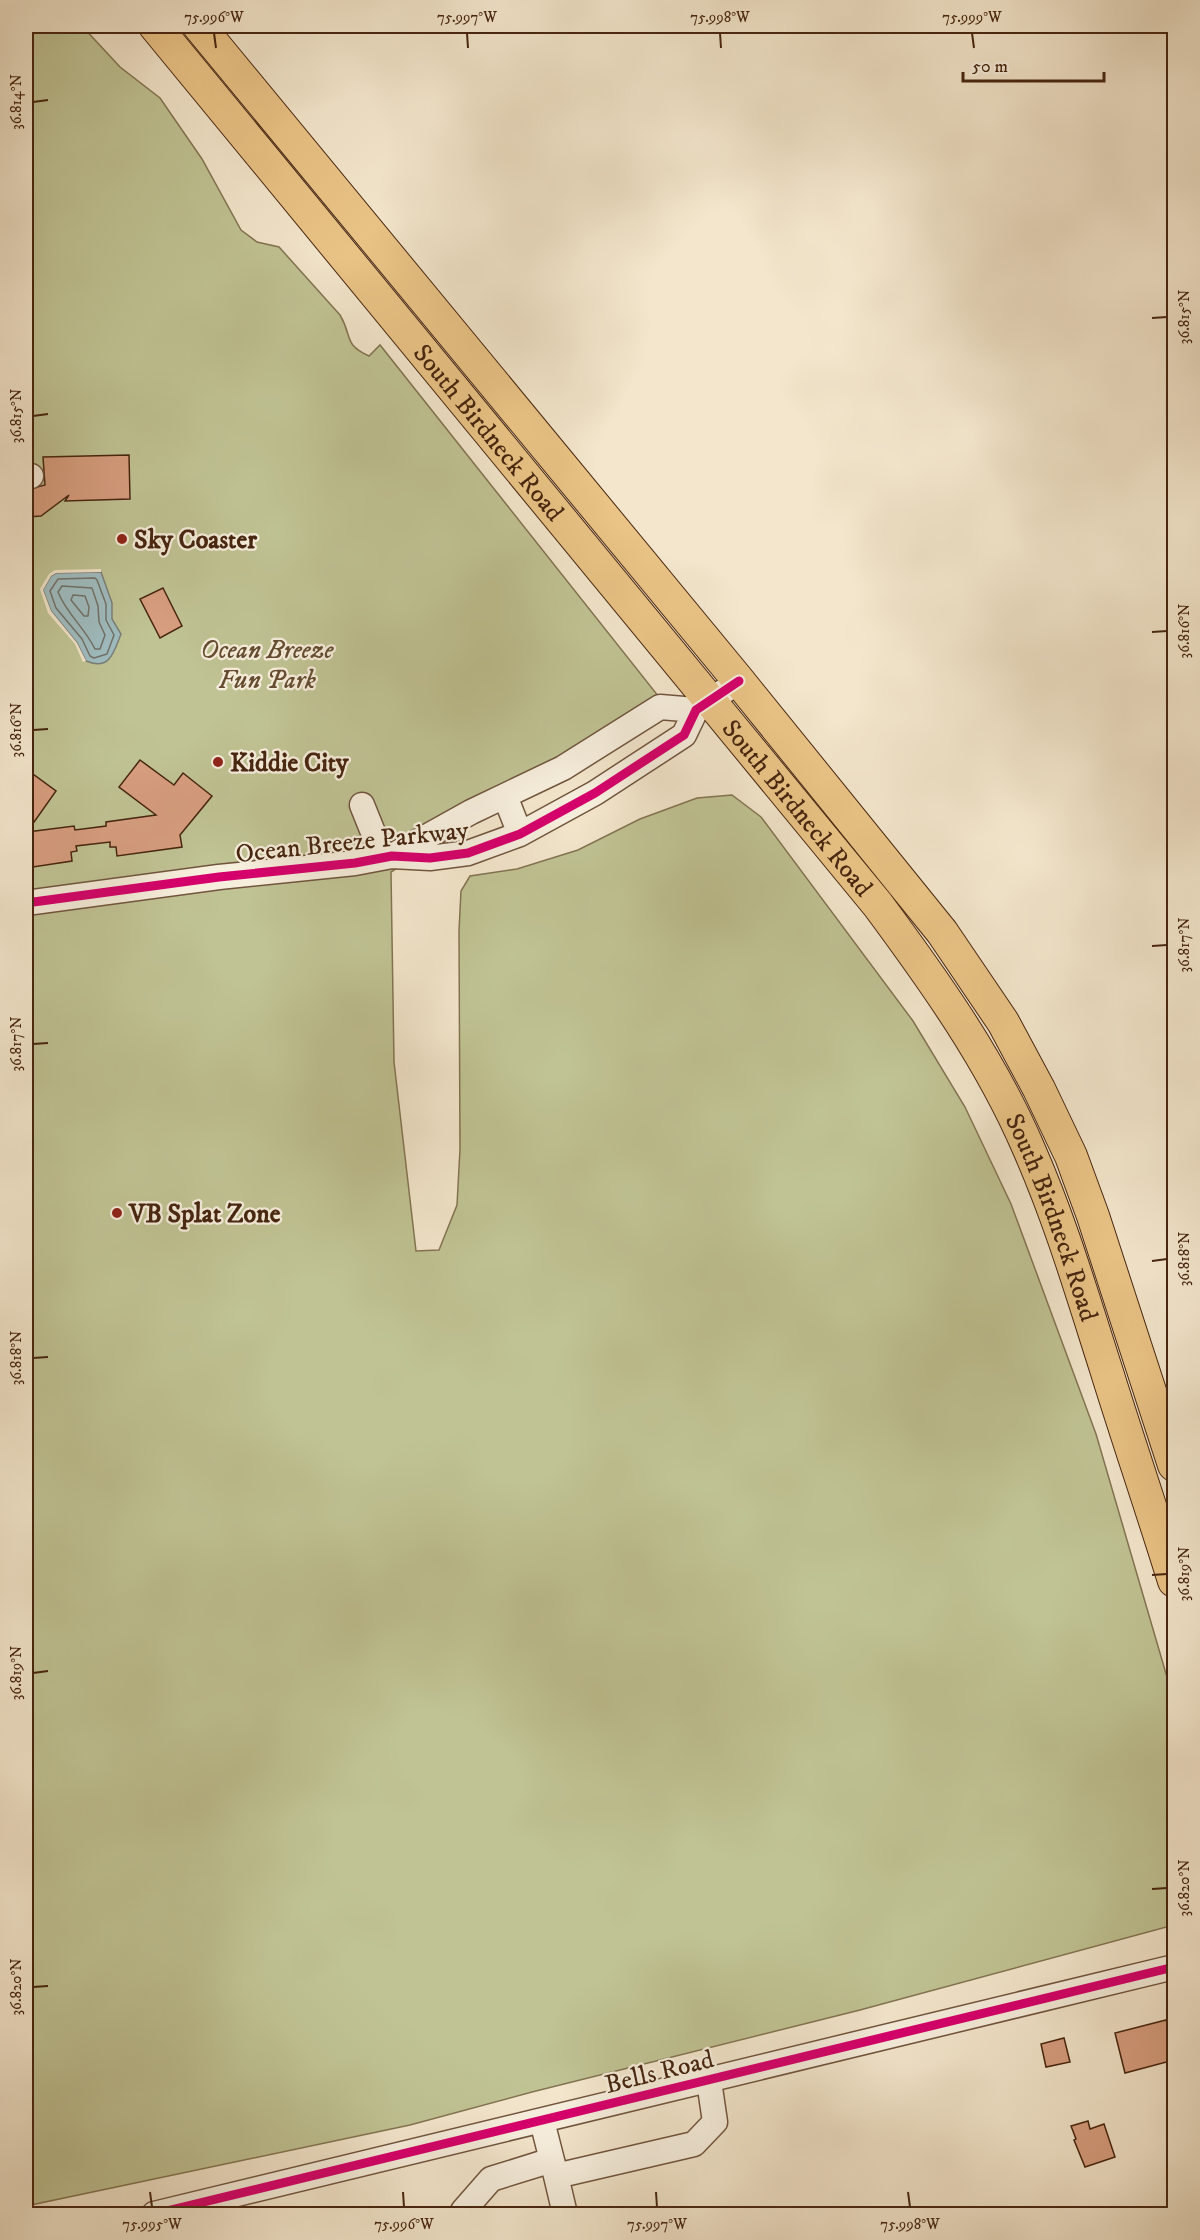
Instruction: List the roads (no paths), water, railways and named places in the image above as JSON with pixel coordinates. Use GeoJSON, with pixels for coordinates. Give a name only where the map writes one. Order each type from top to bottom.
{"type":"FeatureCollection","features":[{"type":"Feature","properties":{"kind":"main road","name":"South Birdneck Road"},"geometry":{"type":"LineString","coordinates":[[155,26],[472,408],[703,706],[878,905],[963,1023],[997,1083],[1028,1146],[1055,1212],[1174,1581]]}},
{"type":"Feature","properties":{"kind":"main road","name":"South Birdneck Road"},"geometry":{"type":"LineString","coordinates":[[200,26],[739,681],[942,932],[1013,1041],[1071,1156],[1093,1216],[1174,1465]]}},
{"type":"Feature","properties":{"kind":"street","name":"Ocean Breeze Parkway"},"geometry":{"type":"LineString","coordinates":[[26,903],[388,857],[430,858],[468,853],[520,834],[595,793],[684,735],[703,706],[739,681]]}},
{"type":"Feature","properties":{"kind":"street","name":"Ocean Breeze Parkway"},"geometry":{"type":"LineString","coordinates":[[388,857],[471,812],[563,768],[660,707],[703,706]]}},
{"type":"Feature","properties":{"kind":"street"},"geometry":{"type":"LineString","coordinates":[[505,796],[520,834]]}},
{"type":"Feature","properties":{"kind":"street"},"geometry":{"type":"LineString","coordinates":[[362,805],[388,857]]}},
{"type":"Feature","properties":{"kind":"street","name":"Bells Road"},"geometry":{"type":"LineString","coordinates":[[154,2214],[1174,1967]]}},
{"type":"Feature","properties":{"kind":"street"},"geometry":{"type":"LineString","coordinates":[[464,2214],[463,2211],[491,2179],[694,2144],[715,2122],[709,2080]]}},
{"type":"Feature","properties":{"kind":"street"},"geometry":{"type":"LineString","coordinates":[[542,2121],[565,2214]]}},
{"type":"Feature","properties":{"kind":"water"},"geometry":{"type":"Polygon","coordinates":[[[101,572],[112,603],[112,619],[121,634],[110,658],[101,664],[86,661],[77,643],[51,611],[43,590],[51,576],[56,573],[101,572]]]}},
{"type":"Feature","properties":{"kind":"place","name":"Sky Coaster"},"geometry":{"type":"Point","coordinates":[122,539]}},
{"type":"Feature","properties":{"kind":"place","name":"Kiddie City"},"geometry":{"type":"Point","coordinates":[218,762]}},
{"type":"Feature","properties":{"kind":"place","name":"VB Splat Zone"},"geometry":{"type":"Point","coordinates":[117,1213]}},
{"type":"Feature","properties":{"kind":"park label","name":"Ocean Breeze Fun Park"},"geometry":{"type":"Point","coordinates":[267,664]}}]}
